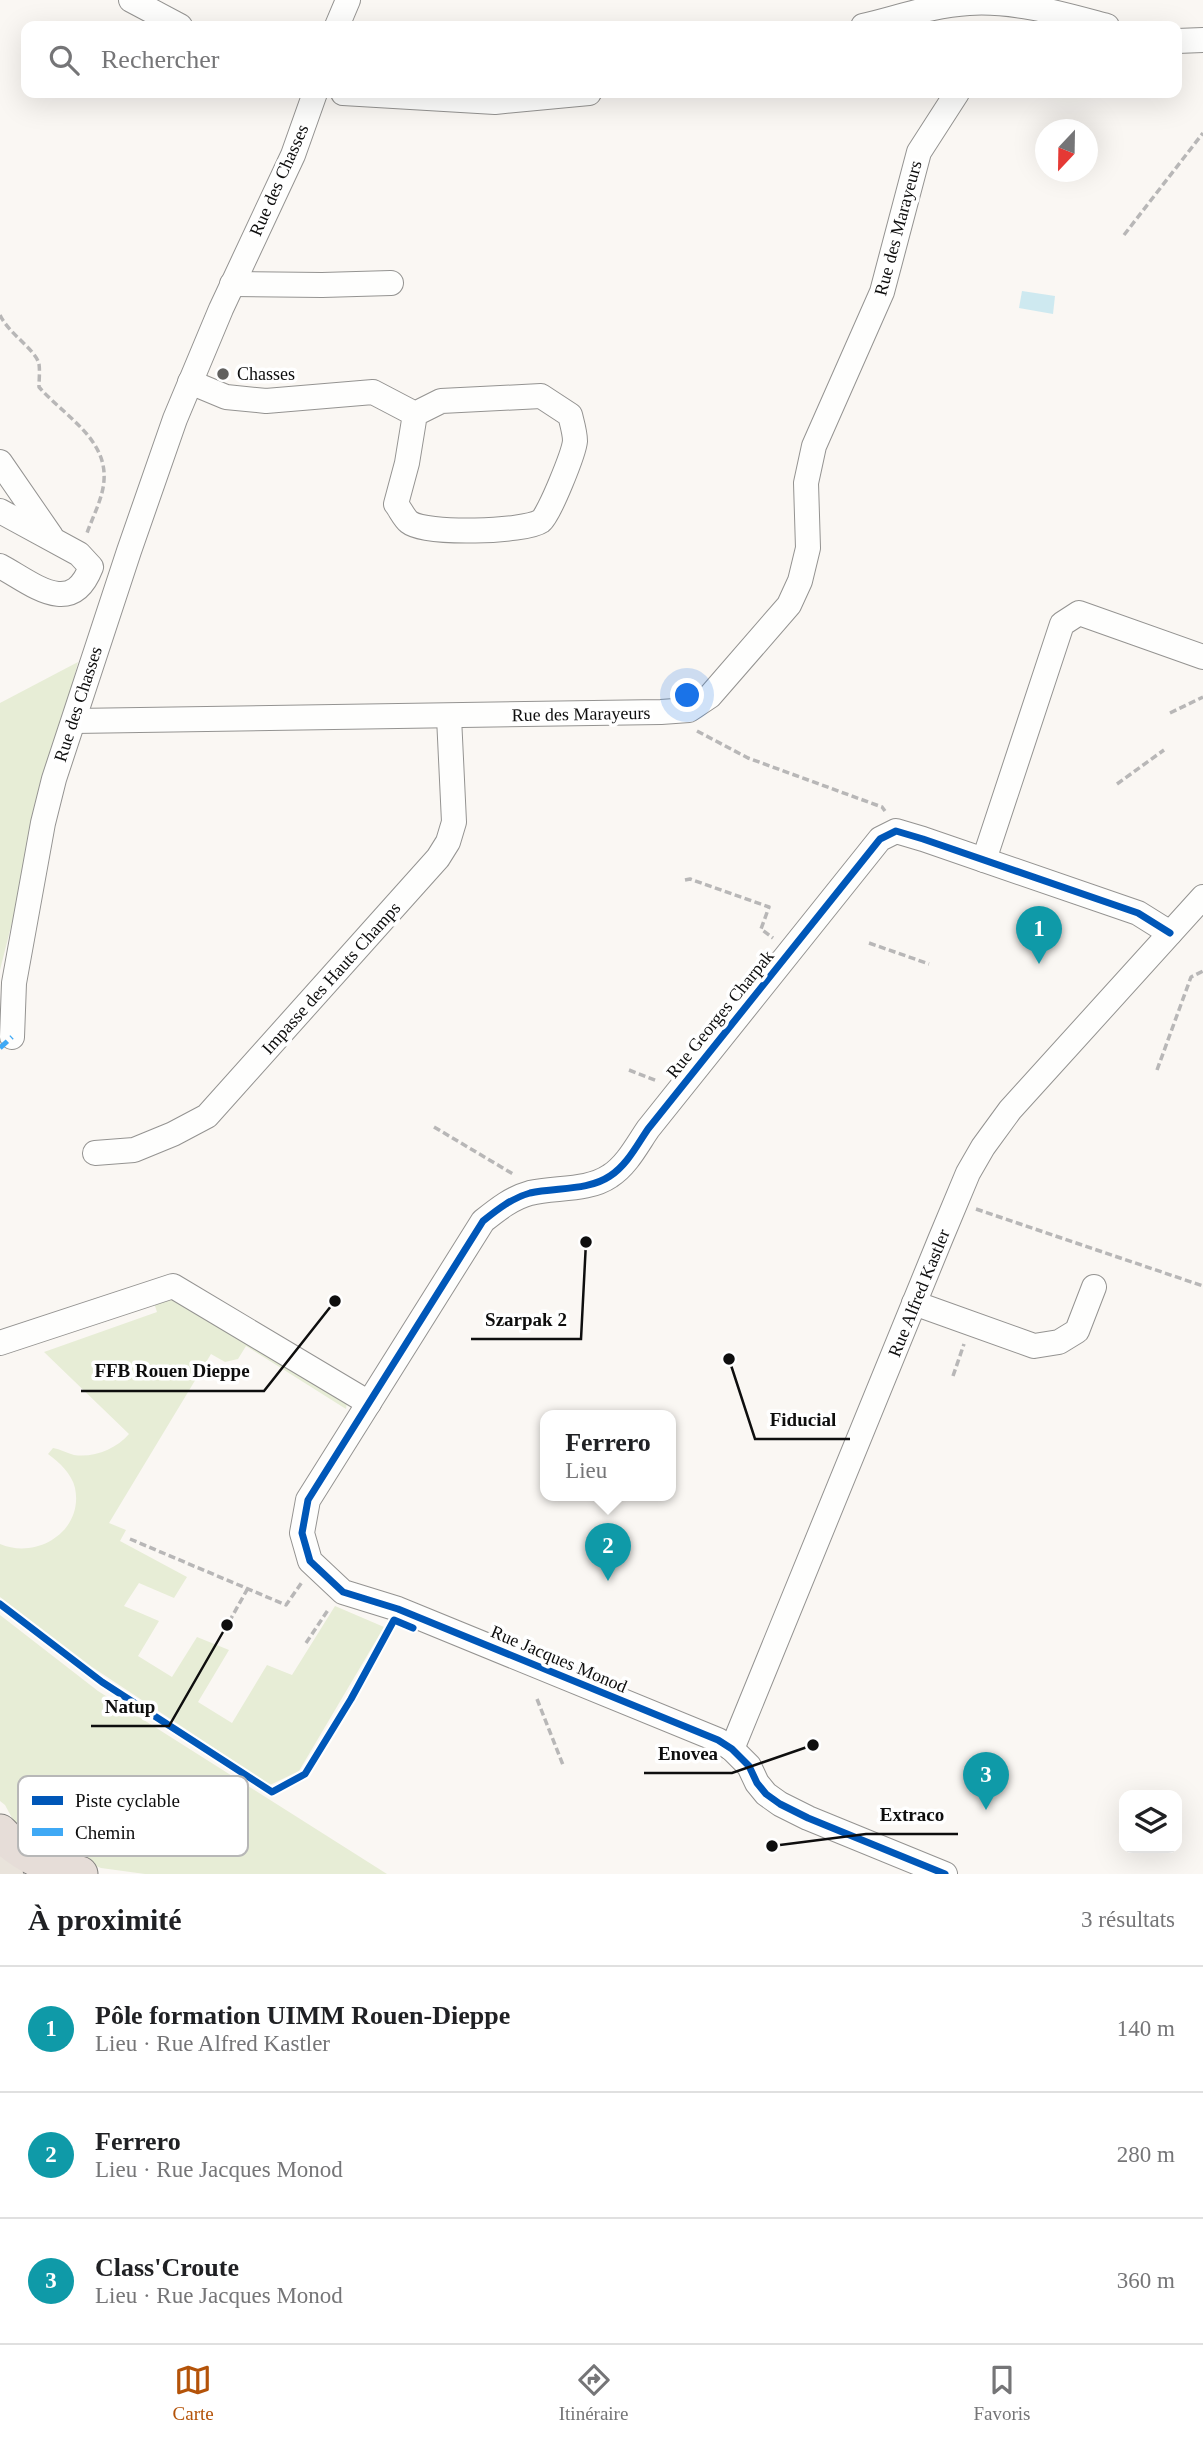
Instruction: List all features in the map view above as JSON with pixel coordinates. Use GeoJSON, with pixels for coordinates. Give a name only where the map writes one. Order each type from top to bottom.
{"type":"FeatureCollection","features":[{"type":"Feature","properties":{"kind":"highway"},"geometry":{"type":"LineString","coordinates":[[0,1832],[18,1848]]}},
{"type":"Feature","properties":{"kind":"highway"},"geometry":{"type":"LineString","coordinates":[[31,1856],[80,1874]]}},
{"type":"Feature","properties":{"kind":"main road"},"geometry":{"type":"LineString","coordinates":[[0,1840],[7,1874]]}},
{"type":"Feature","properties":{"kind":"street"},"geometry":{"type":"LineString","coordinates":[[131,0],[171,21]]}},
{"type":"Feature","properties":{"kind":"street"},"geometry":{"type":"LineString","coordinates":[[339,21],[348,0]]}},
{"type":"Feature","properties":{"kind":"street"},"geometry":{"type":"LineString","coordinates":[[886,21],[967,3],[998,10],[1044,10],[1087,21]]}},
{"type":"Feature","properties":{"kind":"street"},"geometry":{"type":"LineString","coordinates":[[1182,41],[1203,40]]}},
{"type":"Feature","properties":{"kind":"street","name":"Rue des Chasses"},"geometry":{"type":"LineString","coordinates":[[12,1037],[14,983],[43,823],[54,779],[145,502],[191,382],[232,284],[293,155],[313,98]]}},
{"type":"Feature","properties":{"kind":"street"},"geometry":{"type":"LineString","coordinates":[[427,98],[495,102],[537,98]]}},
{"type":"Feature","properties":{"kind":"street","name":"Rue des Marayeurs"},"geometry":{"type":"LineString","coordinates":[[74,721],[661,712],[689,710],[710,696],[789,605],[800,581],[808,548],[806,483],[814,446],[882,292],[915,163],[925,142],[954,98]]}},
{"type":"Feature","properties":{"kind":"street"},"geometry":{"type":"LineString","coordinates":[[232,284],[391,283]]}},
{"type":"Feature","properties":{"kind":"street"},"geometry":{"type":"LineString","coordinates":[[191,382],[226,397],[266,401],[373,392],[415,414]]}},
{"type":"Feature","properties":{"kind":"street"},"geometry":{"type":"LineString","coordinates":[[541,396],[570,415],[575,442],[544,519],[528,527],[481,530],[426,529],[409,522],[396,504],[407,463],[415,414],[441,401],[541,396]]}},
{"type":"Feature","properties":{"kind":"street"},"geometry":{"type":"LineString","coordinates":[[0,462],[53,540]]}},
{"type":"Feature","properties":{"kind":"street"},"geometry":{"type":"LineString","coordinates":[[0,510],[79,554],[91,568],[86,580],[69,595],[54,595],[0,566]]}},
{"type":"Feature","properties":{"kind":"street"},"geometry":{"type":"LineString","coordinates":[[984,860],[1062,624],[1079,613],[1203,657]]}},
{"type":"Feature","properties":{"kind":"street","name":"Impasse des Hauts Champs"},"geometry":{"type":"LineString","coordinates":[[95,1153],[134,1150],[207,1116],[438,858],[448,842],[453,822],[449,717]]}},
{"type":"Feature","properties":{"kind":"street"},"geometry":{"type":"LineString","coordinates":[[896,831],[1138,913],[1170,933]]}},
{"type":"Feature","properties":{"kind":"street","name":"Rue Georges Charpak"},"geometry":{"type":"LineString","coordinates":[[369,1403],[483,1221],[505,1204],[530,1193],[587,1185],[608,1177],[622,1166],[648,1129],[880,839],[896,831]]}},
{"type":"Feature","properties":{"kind":"street","name":"Rue Alfred Kastler"},"geometry":{"type":"LineString","coordinates":[[732,1749],[956,1202],[983,1147],[1010,1110],[1203,897]]}},
{"type":"Feature","properties":{"kind":"street"},"geometry":{"type":"LineString","coordinates":[[0,1343],[173,1286],[369,1403]]}},
{"type":"Feature","properties":{"kind":"street"},"geometry":{"type":"LineString","coordinates":[[914,1303],[1034,1346],[1059,1342],[1077,1331],[1094,1287]]}},
{"type":"Feature","properties":{"kind":"street","name":"Rue Jacques Monod"},"geometry":{"type":"LineString","coordinates":[[369,1403],[308,1500],[302,1533],[310,1561],[343,1592],[398,1609],[718,1740],[732,1749],[749,1766],[757,1783],[780,1804],[807,1818],[944,1874]]}},
{"type":"Feature","properties":{"kind":"path"},"geometry":{"type":"LineString","coordinates":[[1124,235],[1203,133]]}},
{"type":"Feature","properties":{"kind":"path"},"geometry":{"type":"LineString","coordinates":[[0,315],[9,330],[35,354],[39,363],[39,387],[80,426],[94,443],[102,460],[104,478],[101,494],[79,554]]}},
{"type":"Feature","properties":{"kind":"path"},"geometry":{"type":"LineString","coordinates":[[1170,713],[1203,697]]}},
{"type":"Feature","properties":{"kind":"path"},"geometry":{"type":"LineString","coordinates":[[661,712],[748,758],[882,807],[896,831]]}},
{"type":"Feature","properties":{"kind":"path"},"geometry":{"type":"LineString","coordinates":[[1117,784],[1164,750]]}},
{"type":"Feature","properties":{"kind":"path"},"geometry":{"type":"LineString","coordinates":[[685,880],[690,879],[769,907],[761,929],[778,942]]}},
{"type":"Feature","properties":{"kind":"path"},"geometry":{"type":"LineString","coordinates":[[869,943],[929,964]]}},
{"type":"Feature","properties":{"kind":"path"},"geometry":{"type":"LineString","coordinates":[[1157,1070],[1191,977],[1203,971]]}},
{"type":"Feature","properties":{"kind":"path"},"geometry":{"type":"LineString","coordinates":[[629,1070],[666,1084]]}},
{"type":"Feature","properties":{"kind":"path"},"geometry":{"type":"LineString","coordinates":[[956,1202],[1203,1286]]}},
{"type":"Feature","properties":{"kind":"path"},"geometry":{"type":"LineString","coordinates":[[953,1376],[971,1323]]}},
{"type":"Feature","properties":{"kind":"path"},"geometry":{"type":"LineString","coordinates":[[130,1539],[286,1605],[305,1577]]}},
{"type":"Feature","properties":{"kind":"path"},"geometry":{"type":"LineString","coordinates":[[229,1622],[248,1588]]}},
{"type":"Feature","properties":{"kind":"path"},"geometry":{"type":"LineString","coordinates":[[306,1643],[333,1601]]}},
{"type":"Feature","properties":{"kind":"path"},"geometry":{"type":"LineString","coordinates":[[537,1699],[563,1765]]}},
{"type":"Feature","properties":{"kind":"green space"},"geometry":{"type":"Polygon","coordinates":[[[78,662],[0,970],[0,703],[78,662]]]}},
{"type":"Feature","properties":{"kind":"green space"},"geometry":{"type":"Polygon","coordinates":[[[152,1297],[172,1297],[347,1403],[346,1409],[246,1346],[238,1359],[225,1362],[211,1354],[109,1523],[126,1530],[120,1541],[187,1577],[174,1598],[139,1583],[124,1606],[159,1621],[138,1656],[172,1677],[197,1637],[229,1650],[198,1702],[232,1723],[267,1665],[292,1675],[335,1606],[384,1627],[299,1771],[270,1785],[92,1667],[0,1597],[0,1544],[14,1548],[42,1545],[65,1529],[72,1517],[76,1503],[75,1488],[64,1469],[48,1454],[53,1448],[74,1455],[97,1454],[118,1444],[129,1434],[44,1352],[157,1312],[152,1297]]]}},
{"type":"Feature","properties":{"kind":"green space"},"geometry":{"type":"Polygon","coordinates":[[[0,1615],[98,1691],[232,1776],[18,1776],[18,1829],[0,1801],[0,1615]]]}},
{"type":"Feature","properties":{"kind":"green space"},"geometry":{"type":"Polygon","coordinates":[[[248,1786],[387,1874],[145,1874],[101,1868],[69,1856],[248,1856],[248,1786]]]}},
{"type":"Feature","properties":{"kind":"water"},"geometry":{"type":"Polygon","coordinates":[[[1022,291],[1055,296],[1053,314],[1019,308],[1022,291]]]}},
{"type":"Feature","properties":{"kind":"marked path"},"geometry":{"type":"LineString","coordinates":[[0,1048],[12,1037]]}},
{"type":"Feature","properties":{"kind":"cycle path"},"geometry":{"type":"LineString","coordinates":[[945,1874],[780,1804],[757,1783],[749,1766],[732,1749],[718,1740],[398,1609],[343,1592],[310,1561],[302,1533],[308,1500],[483,1221],[505,1204],[523,1195],[592,1184],[610,1176],[622,1166],[648,1129],[880,839],[896,831],[923,839],[1138,913],[1170,933]]}},
{"type":"Feature","properties":{"kind":"cycle path"},"geometry":{"type":"LineString","coordinates":[[0,1604],[102,1682],[247,1776]]}},
{"type":"Feature","properties":{"kind":"cycle path"},"geometry":{"type":"LineString","coordinates":[[248,1776],[272,1792],[305,1774],[351,1699],[394,1620],[413,1628]]}},
{"type":"Feature","properties":{"kind":"place","name":"Chasses"},"geometry":{"type":"Point","coordinates":[223,374]}},
{"type":"Feature","properties":{"kind":"place","name":"Pôle formation UIMM Rouen-Dieppe"},"geometry":{"type":"Point","coordinates":[1039,964]}},
{"type":"Feature","properties":{"kind":"place","name":"Szarpak 2"},"geometry":{"type":"Point","coordinates":[586,1242]}},
{"type":"Feature","properties":{"kind":"place","name":"FFB Rouen Dieppe"},"geometry":{"type":"Point","coordinates":[335,1301]}},
{"type":"Feature","properties":{"kind":"place","name":"Fiducial"},"geometry":{"type":"Point","coordinates":[729,1359]}},
{"type":"Feature","properties":{"kind":"place","name":"Ferrero"},"geometry":{"type":"Point","coordinates":[608,1581]}},
{"type":"Feature","properties":{"kind":"place","name":"Natup"},"geometry":{"type":"Point","coordinates":[227,1625]}},
{"type":"Feature","properties":{"kind":"place","name":"Enovea"},"geometry":{"type":"Point","coordinates":[813,1745]}},
{"type":"Feature","properties":{"kind":"place","name":"Class'Croute"},"geometry":{"type":"Point","coordinates":[986,1810]}},
{"type":"Feature","properties":{"kind":"place","name":"Extraco"},"geometry":{"type":"Point","coordinates":[772,1846]}}]}
